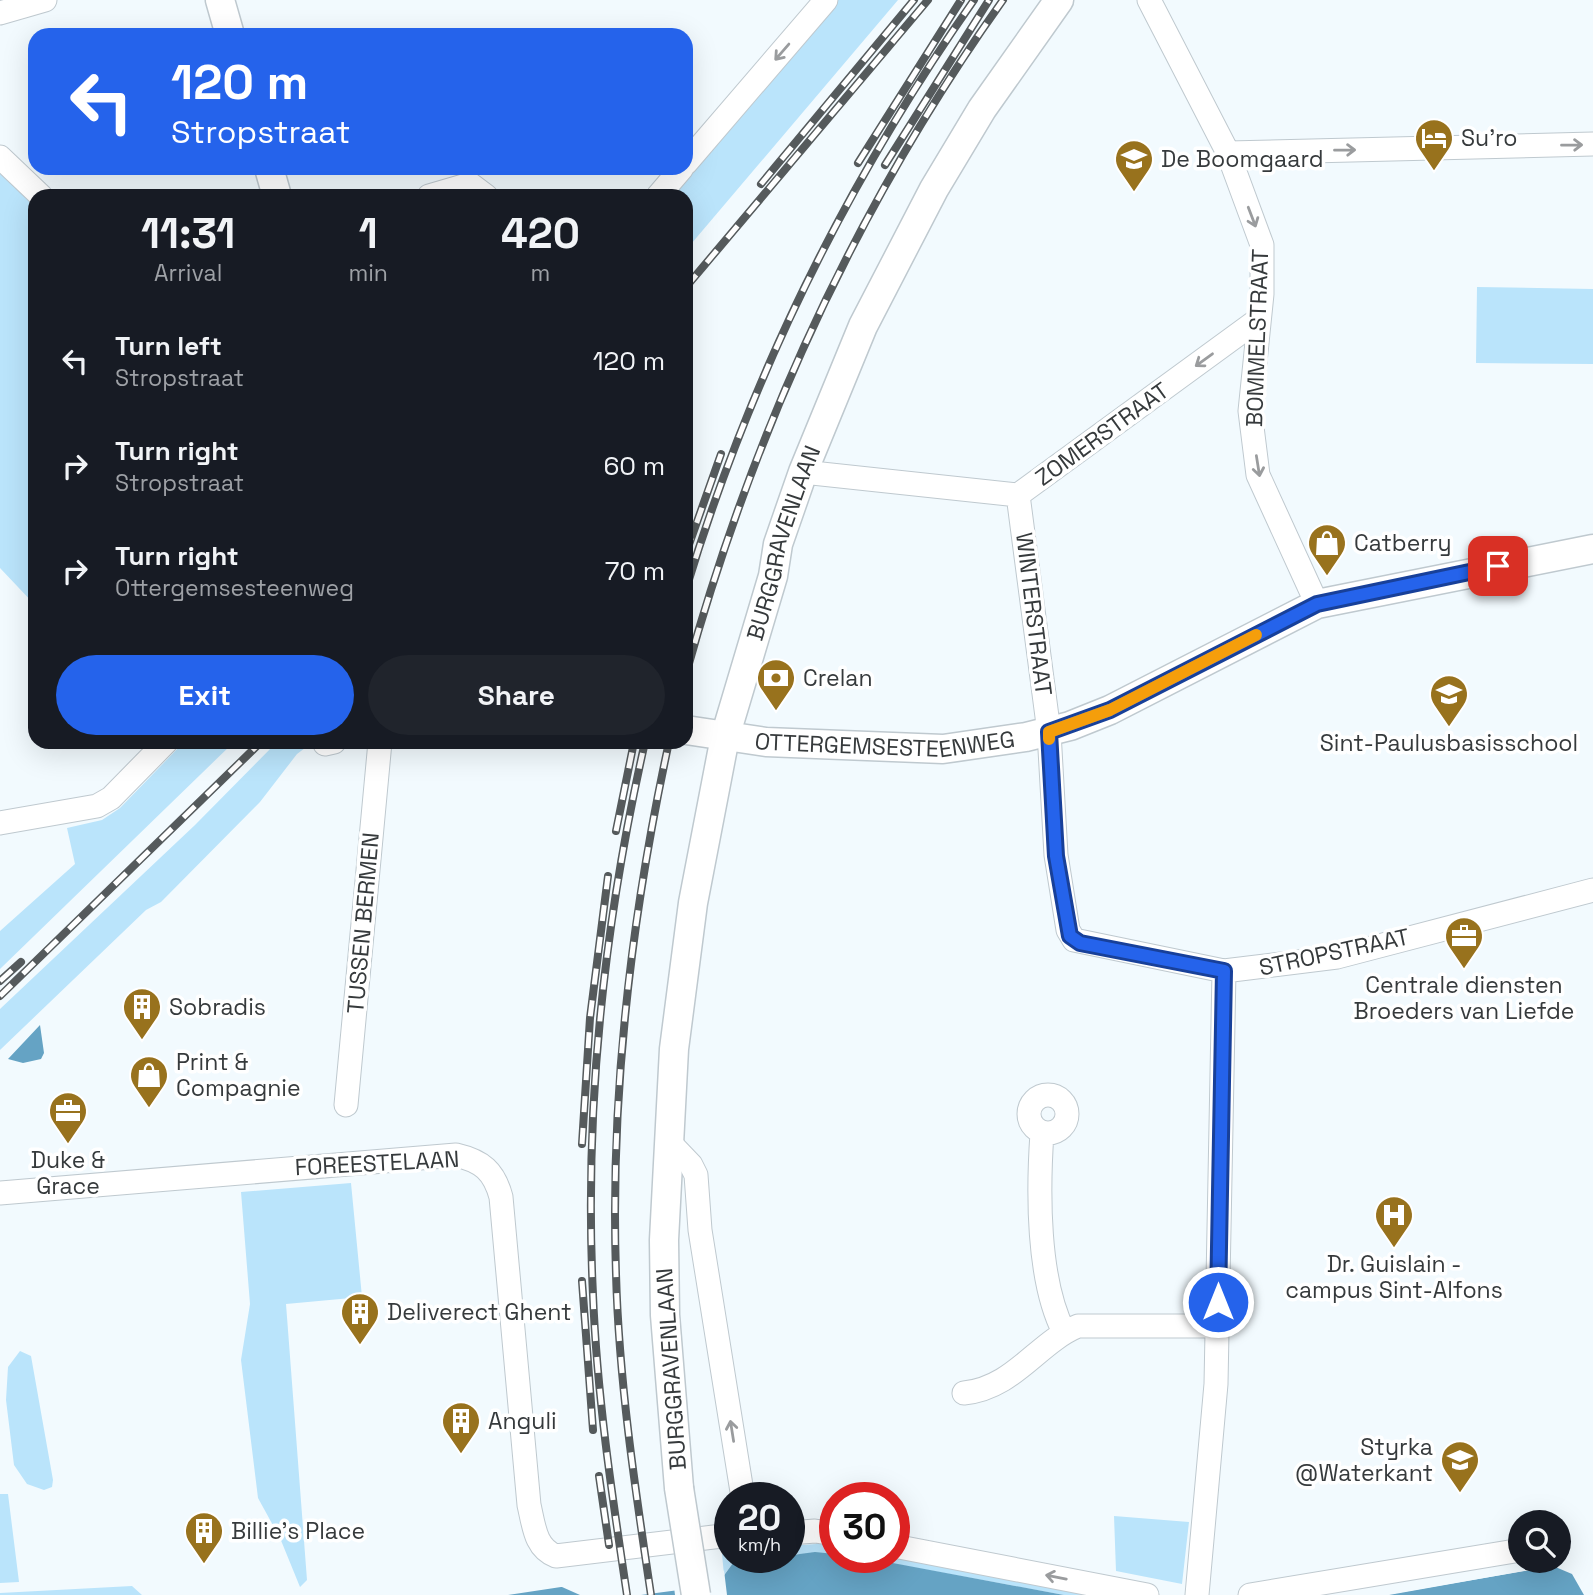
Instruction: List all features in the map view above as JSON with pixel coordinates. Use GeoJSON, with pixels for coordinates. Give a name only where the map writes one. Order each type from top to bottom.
{"type":"FeatureCollection","features":[{"type":"Feature","properties":{"kind":"street"},"geometry":{"type":"LineString","coordinates":[[0,13],[45,0]]}},
{"type":"Feature","properties":{"kind":"street"},"geometry":{"type":"LineString","coordinates":[[220,0],[228,28]]}},
{"type":"Feature","properties":{"kind":"street"},"geometry":{"type":"LineString","coordinates":[[693,155],[826,0]]}},
{"type":"Feature","properties":{"kind":"street","name":"BURGGRAVENLAAN"},"geometry":{"type":"LineString","coordinates":[[696,1595],[679,1488],[665,1315],[664,1240],[682,976],[724,737],[773,576],[778,544],[803,472],[863,326],[906,240],[982,109],[1059,0]]}},
{"type":"Feature","properties":{"kind":"street","name":"BOMMELSTRAAT"},"geometry":{"type":"LineString","coordinates":[[1149,0],[1228,153],[1262,245],[1259,319],[1250,411],[1258,475],[1317,604]]}},
{"type":"Feature","properties":{"kind":"street"},"geometry":{"type":"LineString","coordinates":[[1228,153],[1593,144]]}},
{"type":"Feature","properties":{"kind":"street"},"geometry":{"type":"LineString","coordinates":[[0,157],[34,189]]}},
{"type":"Feature","properties":{"kind":"street"},"geometry":{"type":"LineString","coordinates":[[664,189],[676,175]]}},
{"type":"Feature","properties":{"kind":"street"},"geometry":{"type":"LineString","coordinates":[[454,189],[476,183]]}},
{"type":"Feature","properties":{"kind":"street","name":"ZOMERSTRAAT"},"geometry":{"type":"LineString","coordinates":[[803,472],[1018,495],[1259,319]]}},
{"type":"Feature","properties":{"kind":"street","name":"WINTERSTRAAT"},"geometry":{"type":"LineString","coordinates":[[1018,495],[1049,732]]}},
{"type":"Feature","properties":{"kind":"street","name":"OTTERGEMSESTEENWEG"},"geometry":{"type":"LineString","coordinates":[[693,731],[724,737],[943,749],[1049,732],[1110,710],[1317,604],[1593,549]]}},
{"type":"Feature","properties":{"kind":"street","name":"STROPSTRAAT"},"geometry":{"type":"LineString","coordinates":[[1049,732],[1056,856],[1070,936],[1080,943],[1224,971],[1337,957],[1593,890]]}},
{"type":"Feature","properties":{"kind":"street"},"geometry":{"type":"LineString","coordinates":[[0,823],[97,806],[111,798],[159,749]]}},
{"type":"Feature","properties":{"kind":"street","name":"TUSSEN BERMEN"},"geometry":{"type":"LineString","coordinates":[[346,1105],[379,749]]}},
{"type":"Feature","properties":{"kind":"street"},"geometry":{"type":"LineString","coordinates":[[1197,1595],[1219,1326],[1218,1182],[1224,971]]}},
{"type":"Feature","properties":{"kind":"street"},"geometry":{"type":"LineString","coordinates":[[1042,1133],[1037,1191],[1051,1300],[1064,1332]]}},
{"type":"Feature","properties":{"kind":"street","name":"BURGGRAVENLAAN"},"geometry":{"type":"LineString","coordinates":[[669,1142],[691,1165],[696,1175],[700,1230],[740,1482]]}},
{"type":"Feature","properties":{"kind":"street","name":"FOREESTELAAN"},"geometry":{"type":"LineString","coordinates":[[0,1193],[456,1155],[473,1159],[488,1169],[496,1181],[501,1197],[529,1506],[536,1536],[545,1551],[556,1556],[714,1537]]}},
{"type":"Feature","properties":{"kind":"street"},"geometry":{"type":"LineString","coordinates":[[964,1393],[992,1387],[1045,1350],[1064,1332],[1078,1326],[1219,1326]]}},
{"type":"Feature","properties":{"kind":"street"},"geometry":{"type":"LineString","coordinates":[[910,1549],[1147,1595]]}},
{"type":"Feature","properties":{"kind":"street"},"geometry":{"type":"LineString","coordinates":[[1250,1595],[1508,1552]]}},
{"type":"Feature","properties":{"kind":"shaded area"},"geometry":{"type":"Polygon","coordinates":[[[832,0],[898,0],[693,242],[693,189],[670,189],[682,175],[693,175],[693,162],[832,0]]]}},
{"type":"Feature","properties":{"kind":"shaded area"},"geometry":{"type":"Polygon","coordinates":[[[0,172],[28,200],[28,598],[0,568],[0,172]]]}},
{"type":"Feature","properties":{"kind":"shaded area"},"geometry":{"type":"Polygon","coordinates":[[[1477,287],[1593,289],[1593,364],[1476,363],[1477,287]]]}},
{"type":"Feature","properties":{"kind":"shaded area"},"geometry":{"type":"Polygon","coordinates":[[[177,749],[227,749],[0,969],[0,931],[75,864],[67,828],[102,820],[120,808],[177,749]]]}},
{"type":"Feature","properties":{"kind":"shaded area"},"geometry":{"type":"Polygon","coordinates":[[[270,749],[304,749],[260,802],[161,902],[146,910],[0,1050],[0,1009],[195,825],[270,749]]]}},
{"type":"Feature","properties":{"kind":"shaded area"},"geometry":{"type":"Polygon","coordinates":[[[40,1025],[44,1053],[41,1059],[23,1063],[8,1059],[40,1025]]]}},
{"type":"Feature","properties":{"kind":"shaded area"},"geometry":{"type":"Polygon","coordinates":[[[351,1183],[362,1297],[286,1304],[307,1580],[300,1587],[280,1538],[258,1498],[241,1360],[250,1304],[241,1192],[351,1183]]]}},
{"type":"Feature","properties":{"kind":"shaded area"},"geometry":{"type":"Polygon","coordinates":[[[20,1351],[31,1356],[53,1480],[52,1487],[44,1490],[27,1484],[14,1465],[6,1400],[8,1367],[20,1351]]]}},
{"type":"Feature","properties":{"kind":"shaded area"},"geometry":{"type":"Polygon","coordinates":[[[0,1494],[8,1494],[19,1582],[0,1583],[0,1494]]]}},
{"type":"Feature","properties":{"kind":"shaded area"},"geometry":{"type":"Polygon","coordinates":[[[1114,1516],[1189,1522],[1182,1584],[1116,1571],[1114,1516]]]}},
{"type":"Feature","properties":{"kind":"shaded area"},"geometry":{"type":"Polygon","coordinates":[[[819,1541],[819,1554],[805,1554],[805,1545],[819,1541]]]}},
{"type":"Feature","properties":{"kind":"shaded area"},"geometry":{"type":"Polygon","coordinates":[[[819,1552],[819,1573],[910,1573],[910,1566],[1064,1595],[641,1595],[717,1585],[726,1573],[805,1573],[805,1553],[819,1552]]]}},
{"type":"Feature","properties":{"kind":"shaded area"},"geometry":{"type":"Polygon","coordinates":[[[1591,1559],[1593,1595],[1389,1595],[1512,1573],[1571,1573],[1571,1563],[1591,1559]]]}},
{"type":"Feature","properties":{"kind":"shaded area"},"geometry":{"type":"Polygon","coordinates":[[[910,1561],[1105,1595],[1064,1595],[910,1567],[910,1561]]]}},
{"type":"Feature","properties":{"kind":"shaded area"},"geometry":{"type":"Polygon","coordinates":[[[132,1586],[142,1595],[0,1595],[0,1593],[132,1586]]]}},
{"type":"Feature","properties":{"kind":"shaded area"},"geometry":{"type":"Polygon","coordinates":[[[561,1587],[580,1595],[508,1595],[561,1587]]]}},
{"type":"Feature","properties":{"kind":"pier"},"geometry":{"type":"Polygon","coordinates":[[[1593,1555],[1593,1595],[1584,1595],[1570,1573],[1571,1559],[1593,1555]]]}},
{"type":"Feature","properties":{"kind":"pier"},"geometry":{"type":"Polygon","coordinates":[[[1508,1570],[1508,1573],[1512,1573],[1385,1595],[1388,1592],[1508,1570]]]}},
{"type":"Feature","properties":{"kind":"pier"},"geometry":{"type":"Polygon","coordinates":[[[724,1573],[727,1595],[675,1595],[674,1587],[715,1581],[724,1573]]]}},
{"type":"Feature","properties":{"kind":"railway"},"geometry":{"type":"LineString","coordinates":[[761,184],[914,0]]}},
{"type":"Feature","properties":{"kind":"railway"},"geometry":{"type":"LineString","coordinates":[[693,279],[928,0]]}},
{"type":"Feature","properties":{"kind":"railway"},"geometry":{"type":"LineString","coordinates":[[858,163],[961,0]]}},
{"type":"Feature","properties":{"kind":"railway"},"geometry":{"type":"LineString","coordinates":[[693,568],[740,433],[807,283],[885,138],[974,0]]}},
{"type":"Feature","properties":{"kind":"railway"},"geometry":{"type":"LineString","coordinates":[[885,165],[989,0]]}},
{"type":"Feature","properties":{"kind":"railway"},"geometry":{"type":"LineString","coordinates":[[693,651],[743,495],[777,408],[815,323],[901,158],[950,78],[1003,0]]}},
{"type":"Feature","properties":{"kind":"railway"},"geometry":{"type":"LineString","coordinates":[[693,533],[721,454]]}},
{"type":"Feature","properties":{"kind":"railway"},"geometry":{"type":"LineString","coordinates":[[0,996],[254,749]]}},
{"type":"Feature","properties":{"kind":"railway"},"geometry":{"type":"LineString","coordinates":[[616,831],[633,749]]}},
{"type":"Feature","properties":{"kind":"railway"},"geometry":{"type":"LineString","coordinates":[[627,1595],[598,1370],[591,1225],[592,1156],[600,1017],[608,947],[618,879],[644,749]]}},
{"type":"Feature","properties":{"kind":"railway"},"geometry":{"type":"LineString","coordinates":[[651,1595],[620,1355],[616,1274],[616,1140],[634,940],[668,749]]}},
{"type":"Feature","properties":{"kind":"railway"},"geometry":{"type":"LineString","coordinates":[[582,1144],[590,1018],[608,876]]}},
{"type":"Feature","properties":{"kind":"railway"},"geometry":{"type":"LineString","coordinates":[[0,981],[21,962]]}},
{"type":"Feature","properties":{"kind":"railway"},"geometry":{"type":"LineString","coordinates":[[582,1281],[593,1430]]}},
{"type":"Feature","properties":{"kind":"railway"},"geometry":{"type":"LineString","coordinates":[[599,1476],[609,1545]]}},
{"type":"Feature","properties":{"kind":"slow traffic"},"geometry":{"type":"LineString","coordinates":[[1049,739],[1049,732],[1110,710],[1256,635]]}},
{"type":"Feature","properties":{"kind":"place","name":"Su'ro"},"geometry":{"type":"Point","coordinates":[1434,172]}},
{"type":"Feature","properties":{"kind":"place","name":"De Boomgaard"},"geometry":{"type":"Point","coordinates":[1134,193]}},
{"type":"Feature","properties":{"kind":"place","name":"Catberry"},"geometry":{"type":"Point","coordinates":[1327,577]}},
{"type":"Feature","properties":{"kind":"place","name":"Crelan"},"geometry":{"type":"Point","coordinates":[776,712]}},
{"type":"Feature","properties":{"kind":"place","name":"Sint-Paulusbasisschool"},"geometry":{"type":"Point","coordinates":[1449,728]}},
{"type":"Feature","properties":{"kind":"place","name":"Centrale diensten Broeders van Liefde"},"geometry":{"type":"Point","coordinates":[1464,970]}},
{"type":"Feature","properties":{"kind":"place","name":"Sobradis"},"geometry":{"type":"Point","coordinates":[142,1041]}},
{"type":"Feature","properties":{"kind":"place","name":"Print & Compagnie"},"geometry":{"type":"Point","coordinates":[149,1109]}},
{"type":"Feature","properties":{"kind":"place","name":"Duke & Grace"},"geometry":{"type":"Point","coordinates":[68,1145]}},
{"type":"Feature","properties":{"kind":"place","name":"Dr. Guislain - campus Sint-Alfons"},"geometry":{"type":"Point","coordinates":[1394,1249]}},
{"type":"Feature","properties":{"kind":"place","name":"Deliverect Ghent"},"geometry":{"type":"Point","coordinates":[360,1346]}},
{"type":"Feature","properties":{"kind":"place","name":"Anguli"},"geometry":{"type":"Point","coordinates":[461,1455]}},
{"type":"Feature","properties":{"kind":"place","name":"Styrka @Waterkant"},"geometry":{"type":"Point","coordinates":[1460,1494]}},
{"type":"Feature","properties":{"kind":"place","name":"Billie's Place"},"geometry":{"type":"Point","coordinates":[204,1565]}},
{"type":"Feature","properties":{"kind":"route"},"geometry":{"type":"LineString","coordinates":[[1218,1302],[1218,1182],[1224,971],[1080,943],[1070,936],[1056,856],[1049,732],[1110,710],[1317,604],[1498,566]]}}]}
